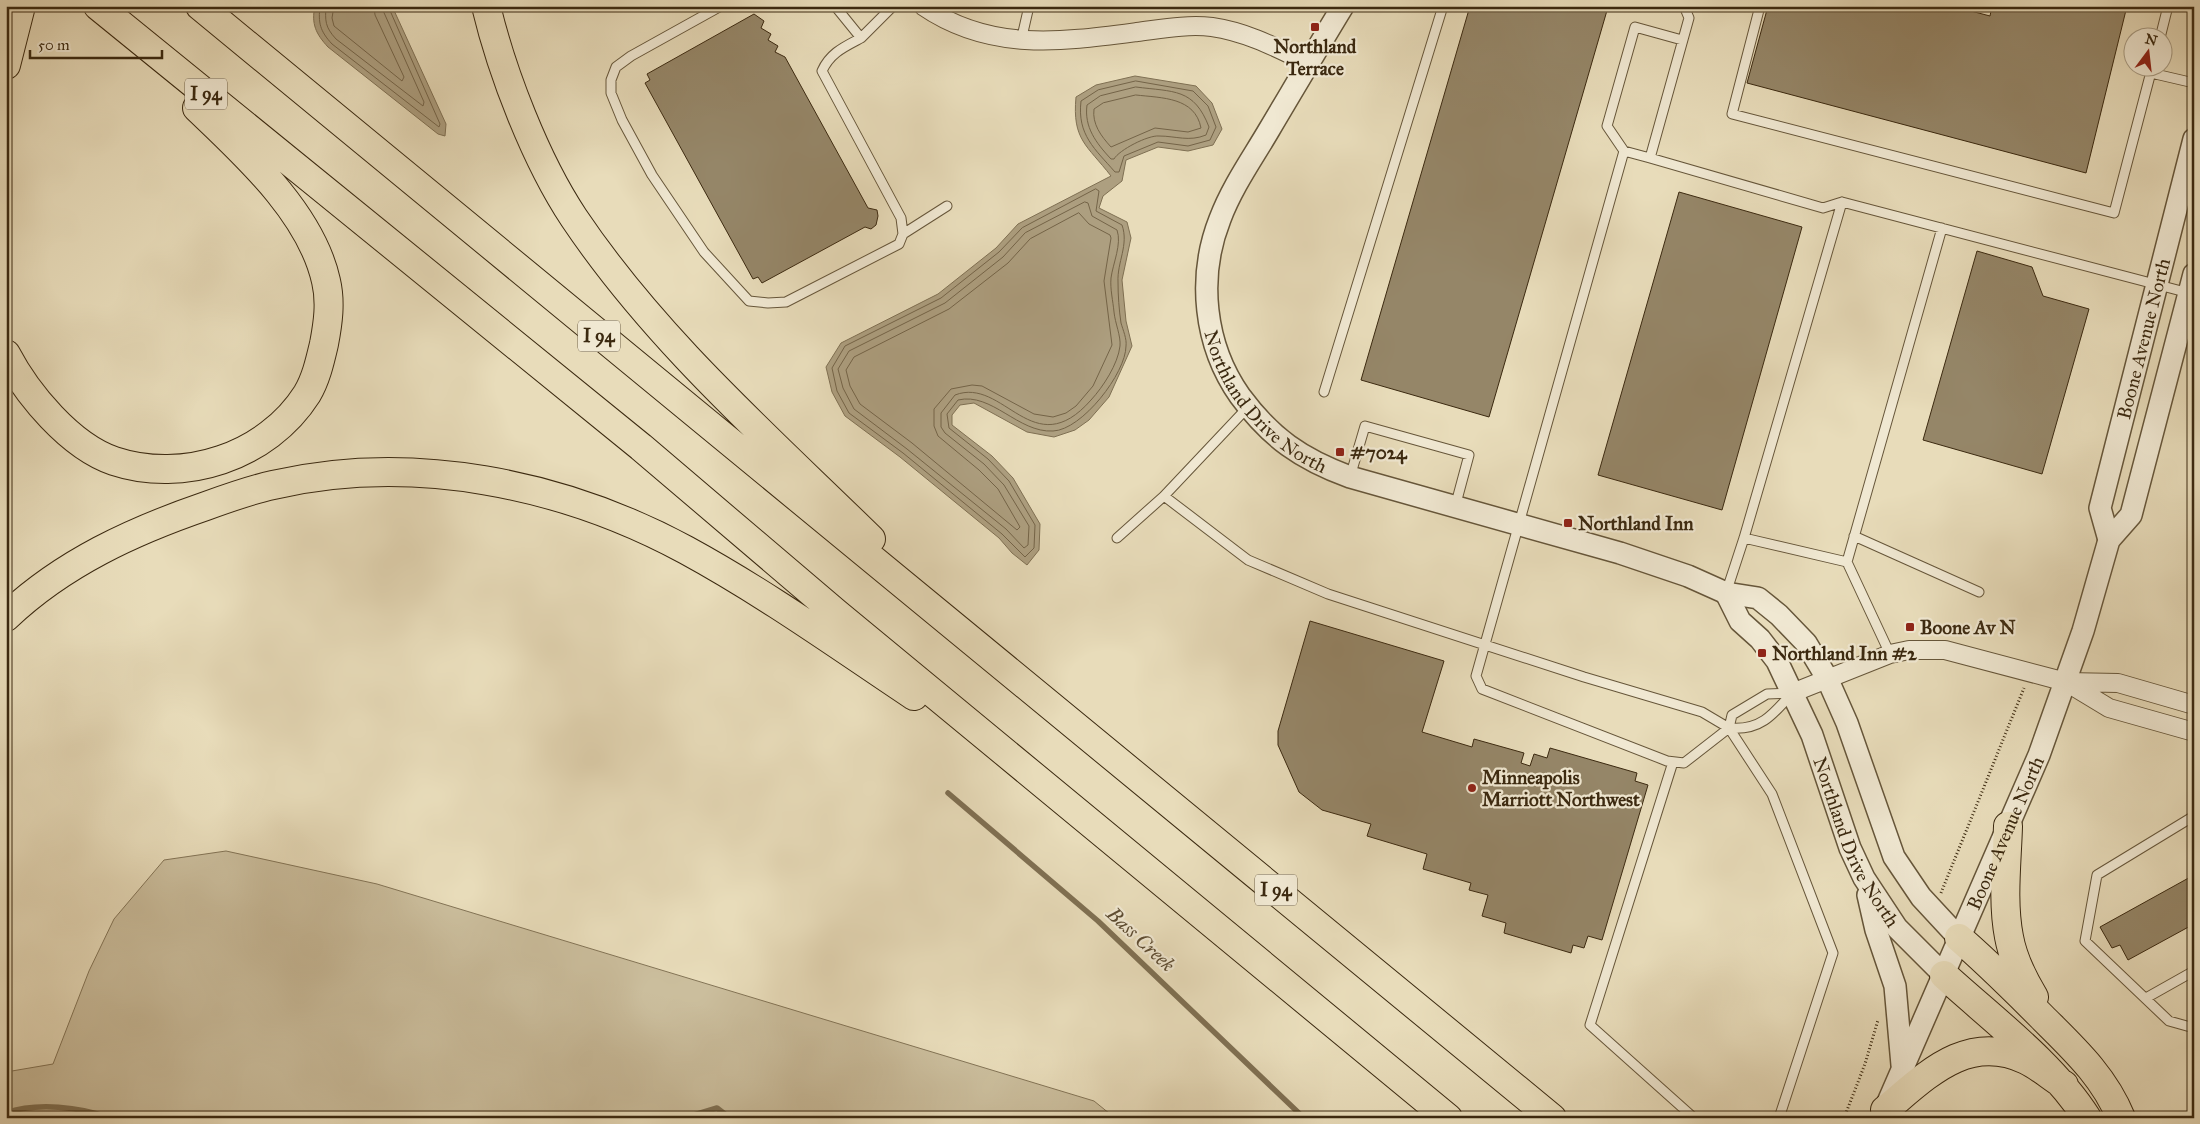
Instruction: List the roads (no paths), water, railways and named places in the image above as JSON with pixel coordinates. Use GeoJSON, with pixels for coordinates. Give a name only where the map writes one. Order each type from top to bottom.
{"type":"FeatureCollection","features":[{"type":"Feature","properties":{"kind":"highway"},"geometry":{"type":"LineString","coordinates":[[6,65],[21,6]]}},
{"type":"Feature","properties":{"kind":"highway"},"geometry":{"type":"LineString","coordinates":[[6,354],[41,406],[88,447],[114,461],[156,469],[182,469],[215,463],[267,436],[282,424],[307,394],[320,363],[327,327],[329,295],[326,279],[306,233],[273,186],[247,156],[91,6]]}},
{"type":"Feature","properties":{"kind":"highway","name":"I 94"},"geometry":{"type":"LineString","coordinates":[[98,6],[641,446],[836,613],[1448,1118]]}},
{"type":"Feature","properties":{"kind":"highway","name":"I 94"},"geometry":{"type":"LineString","coordinates":[[200,6],[1552,1118]]}},
{"type":"Feature","properties":{"kind":"highway"},"geometry":{"type":"LineString","coordinates":[[486,6],[504,69],[547,169],[573,217],[622,285],[670,341],[998,664]]}},
{"type":"Feature","properties":{"kind":"highway"},"geometry":{"type":"LineString","coordinates":[[6,617],[44,585],[103,548],[163,521],[273,485],[328,476],[385,473],[441,476],[504,483],[534,489],[597,509],[684,549],[732,576],[1043,782]]}},
{"type":"Feature","properties":{"kind":"highway"},"geometry":{"type":"LineString","coordinates":[[2008,826],[2006,918],[2009,939],[2024,979],[2050,1025]]}},
{"type":"Feature","properties":{"kind":"highway"},"geometry":{"type":"LineString","coordinates":[[1959,938],[1989,964],[2101,1079],[2121,1118]]}},
{"type":"Feature","properties":{"kind":"highway"},"geometry":{"type":"LineString","coordinates":[[1944,975],[2064,1085],[2087,1118]]}},
{"type":"Feature","properties":{"kind":"highway"},"geometry":{"type":"LineString","coordinates":[[1884,1114],[1939,1065],[1953,1058],[1974,1053],[1997,1052],[2019,1057],[2064,1085]]}},
{"type":"Feature","properties":{"kind":"street"},"geometry":{"type":"LineString","coordinates":[[923,6],[963,27],[996,38],[1021,41],[1065,42],[1179,26],[1212,27],[1250,35],[1308,63]]}},
{"type":"Feature","properties":{"kind":"street","name":"Northland Drive North"},"geometry":{"type":"LineString","coordinates":[[1343,6],[1232,192],[1213,239],[1206,298],[1213,337],[1231,383],[1248,407],[1281,442],[1323,467],[1350,477],[1657,565],[1726,593],[1758,598],[1779,615],[1806,643],[1827,678],[1847,723],[1894,857],[1921,897],[1959,938]]}},
{"type":"Feature","properties":{"kind":"street","name":"Boone Avenue North"},"geometry":{"type":"LineString","coordinates":[[2109,540],[2100,508],[2194,139]]}},
{"type":"Feature","properties":{"kind":"street","name":"Boone Avenue North"},"geometry":{"type":"LineString","coordinates":[[1884,1114],[2039,755],[2066,682],[2109,540],[2131,515],[2191,284]]}},
{"type":"Feature","properties":{"kind":"street","name":"Northland Drive North"},"geometry":{"type":"LineString","coordinates":[[1726,593],[1740,621],[1760,639],[1777,661],[1812,735],[1850,848],[1864,878],[1897,928],[1944,975]]}},
{"type":"Feature","properties":{"kind":"street"},"geometry":{"type":"LineString","coordinates":[[1792,693],[1890,654],[1909,650],[1945,650],[2066,682],[2118,683],[2194,705]]}},
{"type":"Feature","properties":{"kind":"street"},"geometry":{"type":"LineString","coordinates":[[2066,682],[2109,708],[2194,732]]}},
{"type":"Feature","properties":{"kind":"street"},"geometry":{"type":"LineString","coordinates":[[1864,878],[1876,930],[1895,986],[1903,1069]]}},
{"type":"Feature","properties":{"kind":"lane"},"geometry":{"type":"LineString","coordinates":[[721,6],[631,56],[616,67],[611,80],[611,93],[622,120],[652,175],[704,252],[749,301],[777,302],[786,302],[899,244],[903,234],[901,218],[822,71],[826,61],[835,51],[861,38],[893,6]]}},
{"type":"Feature","properties":{"kind":"lane"},"geometry":{"type":"LineString","coordinates":[[835,6],[861,38]]}},
{"type":"Feature","properties":{"kind":"lane"},"geometry":{"type":"LineString","coordinates":[[1021,41],[1029,6]]}},
{"type":"Feature","properties":{"kind":"lane"},"geometry":{"type":"LineString","coordinates":[[1324,392],[1443,6]]}},
{"type":"Feature","properties":{"kind":"lane"},"geometry":{"type":"LineString","coordinates":[[1650,158],[1689,18],[1684,6]]}},
{"type":"Feature","properties":{"kind":"lane"},"geometry":{"type":"LineString","coordinates":[[1760,6],[1732,114],[2114,213],[2150,78]]}},
{"type":"Feature","properties":{"kind":"lane"},"geometry":{"type":"LineString","coordinates":[[2162,28],[2168,6]]}},
{"type":"Feature","properties":{"kind":"lane"},"geometry":{"type":"LineString","coordinates":[[1682,40],[1635,27],[1607,126],[1624,150],[1823,208],[1842,202],[2157,284],[2191,284]]}},
{"type":"Feature","properties":{"kind":"lane"},"geometry":{"type":"LineString","coordinates":[[2172,77],[2194,84]]}},
{"type":"Feature","properties":{"kind":"lane"},"geometry":{"type":"LineString","coordinates":[[1624,150],[1476,676],[1482,689],[1673,762],[1684,763],[1729,728],[1732,715],[1767,694],[1792,693]]}},
{"type":"Feature","properties":{"kind":"lane"},"geometry":{"type":"LineString","coordinates":[[1726,593],[1744,538],[1842,202]]}},
{"type":"Feature","properties":{"kind":"lane"},"geometry":{"type":"LineString","coordinates":[[903,234],[947,206]]}},
{"type":"Feature","properties":{"kind":"lane"},"geometry":{"type":"LineString","coordinates":[[1890,654],[1847,562],[1942,228]]}},
{"type":"Feature","properties":{"kind":"lane"},"geometry":{"type":"LineString","coordinates":[[1118,538],[1164,496],[1248,407]]}},
{"type":"Feature","properties":{"kind":"lane"},"geometry":{"type":"LineString","coordinates":[[1350,477],[1365,426],[1469,455],[1455,506]]}},
{"type":"Feature","properties":{"kind":"lane"},"geometry":{"type":"LineString","coordinates":[[1164,496],[1248,560],[1328,594],[1702,712],[1729,728],[1747,730],[1774,713],[1792,693]]}},
{"type":"Feature","properties":{"kind":"lane"},"geometry":{"type":"LineString","coordinates":[[1854,536],[1979,592]]}},
{"type":"Feature","properties":{"kind":"lane"},"geometry":{"type":"LineString","coordinates":[[1744,538],[1847,562]]}},
{"type":"Feature","properties":{"kind":"lane"},"geometry":{"type":"LineString","coordinates":[[1729,728],[1772,794],[1833,953],[1779,1118]]}},
{"type":"Feature","properties":{"kind":"lane"},"geometry":{"type":"LineString","coordinates":[[1673,762],[1590,1025],[1694,1118]]}},
{"type":"Feature","properties":{"kind":"lane"},"geometry":{"type":"LineString","coordinates":[[2194,816],[2097,875],[2085,941],[2169,1021],[2194,1028]]}},
{"type":"Feature","properties":{"kind":"lane"},"geometry":{"type":"LineString","coordinates":[[2146,998],[2194,971]]}},
{"type":"Feature","properties":{"kind":"water"},"geometry":{"type":"Polygon","coordinates":[[[315,6],[392,6],[446,124],[445,136],[438,134],[328,47],[320,38],[314,23],[315,6]]]}},
{"type":"Feature","properties":{"kind":"water"},"geometry":{"type":"Polygon","coordinates":[[[1135,76],[1196,86],[1212,103],[1222,129],[1213,145],[1188,151],[1158,147],[1126,160],[1122,181],[1103,196],[1099,208],[1127,222],[1131,238],[1122,280],[1126,321],[1132,346],[1109,397],[1089,420],[1075,430],[1054,437],[1027,432],[974,403],[960,405],[952,415],[952,425],[992,456],[1013,478],[1040,524],[1039,550],[1027,565],[1012,553],[999,538],[900,457],[845,416],[832,392],[826,367],[841,343],[938,294],[996,248],[1018,224],[1111,176],[1088,149],[1079,133],[1075,111],[1076,97],[1096,85],[1135,76]]]}},
{"type":"Feature","properties":{"kind":"waterway","name":"Bass Creek"},"geometry":{"type":"LineString","coordinates":[[948,793],[1098,921],[1304,1118]]}},
{"type":"Feature","properties":{"kind":"waterway"},"geometry":{"type":"LineString","coordinates":[[6,1113],[31,1108],[58,1107],[85,1111],[110,1118]]}},
{"type":"Feature","properties":{"kind":"waterway"},"geometry":{"type":"LineString","coordinates":[[684,1118],[717,1108],[730,1118]]}},
{"type":"Feature","properties":{"kind":"place","name":"Northland Terrace"},"geometry":{"type":"Point","coordinates":[1315,27]}},
{"type":"Feature","properties":{"kind":"place","name":"#7024"},"geometry":{"type":"Point","coordinates":[1340,452]}},
{"type":"Feature","properties":{"kind":"place","name":"Northland Inn"},"geometry":{"type":"Point","coordinates":[1568,523]}},
{"type":"Feature","properties":{"kind":"place","name":"Boone Av N"},"geometry":{"type":"Point","coordinates":[1910,627]}},
{"type":"Feature","properties":{"kind":"place","name":"Northland Inn #2"},"geometry":{"type":"Point","coordinates":[1762,653]}},
{"type":"Feature","properties":{"kind":"place","name":"Minneapolis Marriott Northwest"},"geometry":{"type":"Point","coordinates":[1472,788]}}]}
